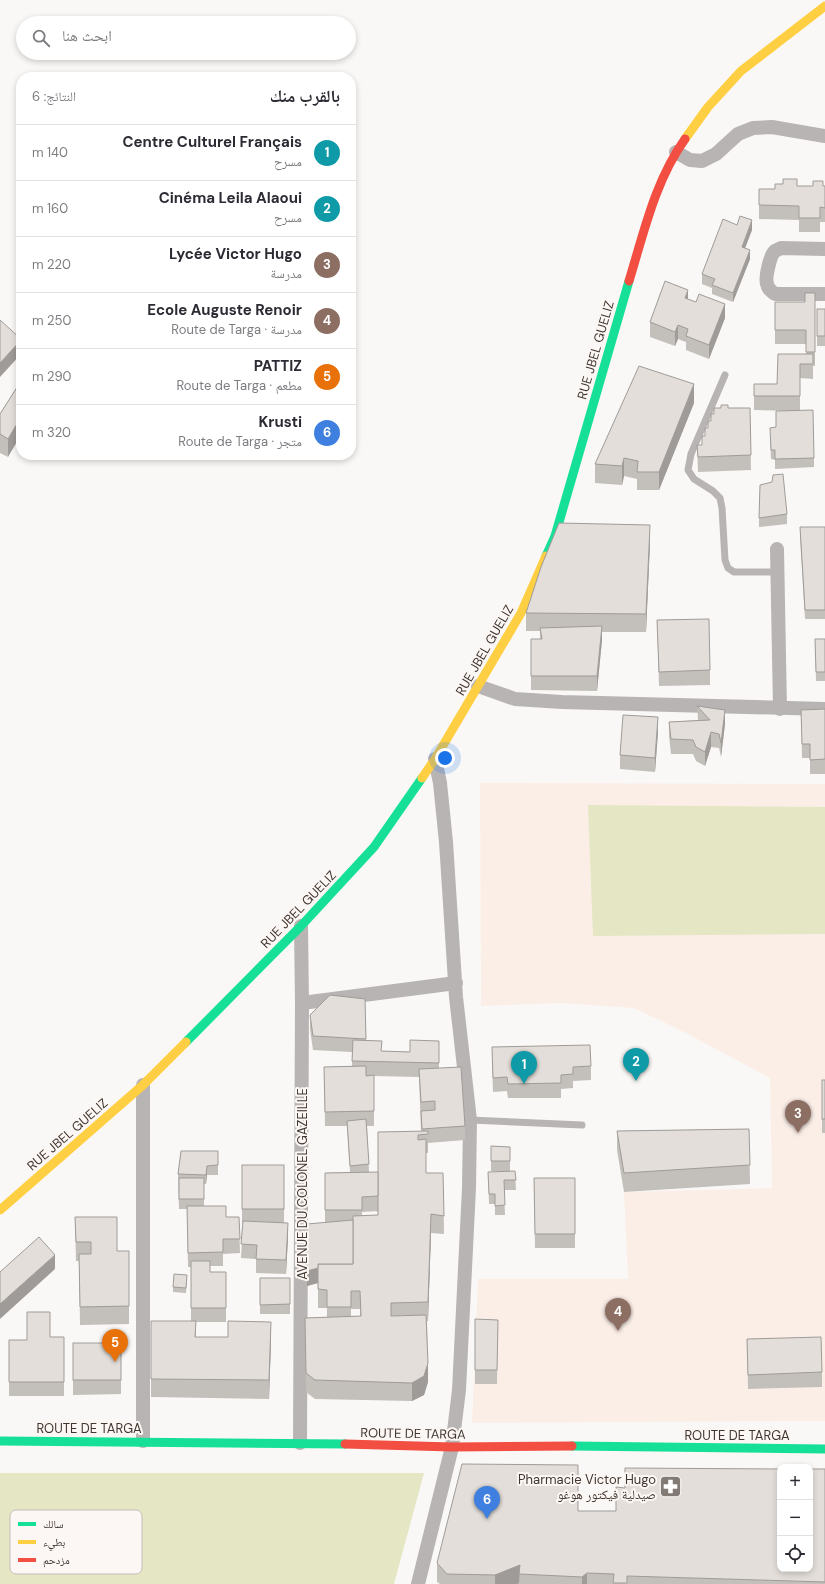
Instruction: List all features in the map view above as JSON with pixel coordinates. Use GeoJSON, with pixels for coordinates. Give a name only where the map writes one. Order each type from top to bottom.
{"type":"FeatureCollection","features":[{"type":"Feature","properties":{"kind":"street","name":"RUE JBEL GUELIZ"},"geometry":{"type":"LineString","coordinates":[[0,1210],[143,1085],[301,926],[374,847],[435,759],[521,613],[555,536],[656,196],[676,152],[708,108],[741,71],[825,6]]}},
{"type":"Feature","properties":{"kind":"street"},"geometry":{"type":"LineString","coordinates":[[676,152],[690,160],[702,161],[716,154],[738,134],[753,128],[772,127],[825,136]]}},
{"type":"Feature","properties":{"kind":"street"},"geometry":{"type":"LineString","coordinates":[[825,249],[781,248],[775,251],[771,255],[766,280],[770,291],[775,294],[825,294]]}},
{"type":"Feature","properties":{"kind":"street"},"geometry":{"type":"LineString","coordinates":[[777,549],[780,709]]}},
{"type":"Feature","properties":{"kind":"street"},"geometry":{"type":"LineString","coordinates":[[478,686],[515,699],[562,702],[825,709]]}},
{"type":"Feature","properties":{"kind":"street"},"geometry":{"type":"LineString","coordinates":[[418,1584],[452,1447],[459,1390],[469,1196],[470,1120],[456,983],[446,842],[440,783],[435,759]]}},
{"type":"Feature","properties":{"kind":"street","name":"AVENUE DU COLONEL GAZEILLE"},"geometry":{"type":"LineString","coordinates":[[300,1443],[301,926]]}},
{"type":"Feature","properties":{"kind":"street"},"geometry":{"type":"LineString","coordinates":[[302,1003],[456,983]]}},
{"type":"Feature","properties":{"kind":"street"},"geometry":{"type":"LineString","coordinates":[[143,1085],[143,1441]]}},
{"type":"Feature","properties":{"kind":"street","name":"ROUTE DE TARGA"},"geometry":{"type":"LineString","coordinates":[[0,1441],[300,1443],[452,1447],[570,1446],[825,1449]]}},
{"type":"Feature","properties":{"kind":"lane"},"geometry":{"type":"LineString","coordinates":[[725,375],[691,454],[688,470],[694,479],[714,491],[720,498],[725,560],[728,568],[734,572],[778,572]]}},
{"type":"Feature","properties":{"kind":"lane"},"geometry":{"type":"LineString","coordinates":[[470,1120],[582,1125]]}},
{"type":"Feature","properties":{"kind":"shaded area"},"geometry":{"type":"Polygon","coordinates":[[[480,783],[825,784],[825,1421],[472,1423],[478,1279],[628,1279],[624,1192],[772,1188],[770,1078],[684,1032],[634,1008],[561,1003],[481,1006],[480,783]]]}},
{"type":"Feature","properties":{"kind":"green space"},"geometry":{"type":"Polygon","coordinates":[[[588,805],[825,807],[825,934],[593,936],[588,805]]]}},
{"type":"Feature","properties":{"kind":"green space"},"geometry":{"type":"Polygon","coordinates":[[[0,1473],[424,1473],[394,1584],[0,1584],[0,1473]]]}},
{"type":"Feature","properties":{"kind":"building"},"geometry":{"type":"Polygon","coordinates":[[[783,179],[797,179],[797,186],[813,186],[813,181],[823,181],[823,186],[825,186],[825,208],[820,207],[820,218],[799,218],[799,206],[759,205],[759,189],[775,189],[775,184],[783,184],[783,179]]]}},
{"type":"Feature","properties":{"kind":"building"},"geometry":{"type":"Polygon","coordinates":[[[740,216],[752,220],[742,247],[750,250],[733,293],[712,285],[715,279],[702,274],[723,219],[737,225],[740,216]]]}},
{"type":"Feature","properties":{"kind":"building"},"geometry":{"type":"Polygon","coordinates":[[[665,281],[688,290],[685,298],[696,302],[699,294],[725,304],[709,345],[686,336],[688,329],[678,325],[675,332],[650,322],[665,281]]]}},
{"type":"Feature","properties":{"kind":"building"},"geometry":{"type":"Polygon","coordinates":[[[805,293],[815,293],[815,352],[806,352],[806,330],[775,330],[775,302],[805,302],[805,293]]]}},
{"type":"Feature","properties":{"kind":"building"},"geometry":{"type":"Polygon","coordinates":[[[817,309],[825,309],[825,336],[817,336],[817,309]]]}},
{"type":"Feature","properties":{"kind":"building"},"geometry":{"type":"Polygon","coordinates":[[[0,320],[16,334],[16,345],[0,363],[0,320]]]}},
{"type":"Feature","properties":{"kind":"building"},"geometry":{"type":"Polygon","coordinates":[[[778,354],[813,354],[813,364],[800,364],[800,396],[754,396],[754,384],[777,384],[778,354]]]}},
{"type":"Feature","properties":{"kind":"building"},"geometry":{"type":"Polygon","coordinates":[[[639,366],[694,384],[659,472],[637,472],[638,461],[624,458],[622,466],[595,464],[639,366]]]}},
{"type":"Feature","properties":{"kind":"building"},"geometry":{"type":"Polygon","coordinates":[[[16,389],[16,425],[8,439],[0,434],[0,414],[16,389]]]}},
{"type":"Feature","properties":{"kind":"building"},"geometry":{"type":"Polygon","coordinates":[[[721,405],[728,405],[728,408],[750,408],[751,455],[698,457],[697,445],[702,445],[702,436],[705,436],[705,428],[708,428],[708,421],[711,421],[711,414],[714,414],[714,408],[721,408],[721,405]]]}},
{"type":"Feature","properties":{"kind":"building"},"geometry":{"type":"Polygon","coordinates":[[[813,410],[814,458],[775,459],[775,450],[771,450],[770,428],[776,427],[776,411],[813,410]]]}},
{"type":"Feature","properties":{"kind":"building"},"geometry":{"type":"Polygon","coordinates":[[[783,474],[787,514],[759,518],[760,485],[772,482],[773,475],[783,474]]]}},
{"type":"Feature","properties":{"kind":"building"},"geometry":{"type":"Polygon","coordinates":[[[559,523],[650,525],[646,614],[526,613],[541,567],[559,523]]]}},
{"type":"Feature","properties":{"kind":"building"},"geometry":{"type":"Polygon","coordinates":[[[800,527],[825,527],[825,610],[805,610],[800,527]]]}},
{"type":"Feature","properties":{"kind":"building"},"geometry":{"type":"Polygon","coordinates":[[[709,619],[710,670],[659,672],[657,620],[709,619]]]}},
{"type":"Feature","properties":{"kind":"building"},"geometry":{"type":"Polygon","coordinates":[[[602,626],[597,676],[531,676],[531,639],[542,639],[540,628],[602,626]]]}},
{"type":"Feature","properties":{"kind":"building"},"geometry":{"type":"Polygon","coordinates":[[[815,639],[825,639],[825,672],[816,672],[815,639]]]}},
{"type":"Feature","properties":{"kind":"building"},"geometry":{"type":"Polygon","coordinates":[[[697,706],[725,710],[721,743],[719,734],[711,732],[705,752],[696,747],[693,740],[671,739],[669,722],[710,720],[697,706]]]}},
{"type":"Feature","properties":{"kind":"building"},"geometry":{"type":"Polygon","coordinates":[[[825,709],[825,759],[810,760],[810,744],[802,744],[801,710],[825,709]]]}},
{"type":"Feature","properties":{"kind":"building"},"geometry":{"type":"Polygon","coordinates":[[[623,715],[658,717],[655,758],[620,755],[623,715]]]}},
{"type":"Feature","properties":{"kind":"building"},"geometry":{"type":"Polygon","coordinates":[[[330,995],[365,999],[366,1039],[313,1036],[310,1015],[330,995]]]}},
{"type":"Feature","properties":{"kind":"building"},"geometry":{"type":"Polygon","coordinates":[[[353,1040],[382,1041],[381,1051],[410,1052],[410,1040],[439,1041],[439,1063],[352,1061],[353,1040]]]}},
{"type":"Feature","properties":{"kind":"building"},"geometry":{"type":"Polygon","coordinates":[[[590,1045],[591,1066],[573,1067],[573,1074],[561,1075],[561,1083],[508,1084],[507,1077],[493,1078],[492,1047],[590,1045]]]}},
{"type":"Feature","properties":{"kind":"building"},"geometry":{"type":"Polygon","coordinates":[[[366,1066],[366,1076],[374,1075],[374,1111],[325,1112],[324,1067],[366,1066]]]}},
{"type":"Feature","properties":{"kind":"building"},"geometry":{"type":"Polygon","coordinates":[[[461,1067],[465,1126],[422,1129],[421,1111],[435,1110],[435,1101],[421,1102],[419,1069],[461,1067]]]}},
{"type":"Feature","properties":{"kind":"building"},"geometry":{"type":"Polygon","coordinates":[[[822,1080],[825,1080],[825,1119],[822,1119],[822,1080]]]}},
{"type":"Feature","properties":{"kind":"building"},"geometry":{"type":"Polygon","coordinates":[[[366,1119],[369,1164],[350,1166],[347,1121],[366,1119]]]}},
{"type":"Feature","properties":{"kind":"building"},"geometry":{"type":"Polygon","coordinates":[[[749,1129],[750,1165],[624,1173],[617,1131],[749,1129]]]}},
{"type":"Feature","properties":{"kind":"building"},"geometry":{"type":"Polygon","coordinates":[[[428,1131],[428,1134],[418,1135],[418,1140],[426,1139],[426,1173],[443,1173],[444,1216],[431,1214],[428,1302],[391,1303],[391,1316],[426,1315],[428,1363],[424,1376],[412,1383],[315,1380],[306,1373],[305,1318],[361,1316],[360,1291],[351,1291],[351,1307],[327,1307],[327,1290],[318,1289],[318,1264],[353,1264],[353,1216],[378,1215],[378,1132],[428,1131]]]}},
{"type":"Feature","properties":{"kind":"building"},"geometry":{"type":"Polygon","coordinates":[[[491,1146],[510,1147],[510,1161],[491,1161],[491,1146]]]}},
{"type":"Feature","properties":{"kind":"building"},"geometry":{"type":"Polygon","coordinates":[[[181,1151],[218,1151],[218,1165],[207,1166],[206,1175],[178,1174],[181,1151]]]}},
{"type":"Feature","properties":{"kind":"building"},"geometry":{"type":"Polygon","coordinates":[[[242,1165],[284,1165],[284,1209],[242,1209],[242,1165]]]}},
{"type":"Feature","properties":{"kind":"building"},"geometry":{"type":"Polygon","coordinates":[[[515,1171],[516,1180],[504,1180],[505,1205],[495,1206],[495,1194],[489,1194],[488,1172],[515,1171]]]}},
{"type":"Feature","properties":{"kind":"building"},"geometry":{"type":"Polygon","coordinates":[[[378,1172],[378,1196],[362,1197],[362,1210],[325,1210],[325,1173],[378,1172]]]}},
{"type":"Feature","properties":{"kind":"building"},"geometry":{"type":"Polygon","coordinates":[[[179,1178],[204,1178],[204,1199],[179,1199],[179,1178]]]}},
{"type":"Feature","properties":{"kind":"building"},"geometry":{"type":"Polygon","coordinates":[[[534,1178],[575,1178],[575,1234],[535,1234],[534,1178]]]}},
{"type":"Feature","properties":{"kind":"building"},"geometry":{"type":"Polygon","coordinates":[[[187,1206],[226,1206],[226,1217],[239,1217],[240,1239],[223,1239],[223,1252],[188,1253],[187,1206]]]}},
{"type":"Feature","properties":{"kind":"building"},"geometry":{"type":"Polygon","coordinates":[[[75,1217],[117,1217],[117,1251],[129,1251],[129,1306],[80,1307],[79,1254],[91,1254],[91,1242],[76,1242],[75,1217]]]}},
{"type":"Feature","properties":{"kind":"building"},"geometry":{"type":"Polygon","coordinates":[[[353,1220],[353,1264],[318,1264],[318,1268],[307,1271],[307,1224],[353,1220]]]}},
{"type":"Feature","properties":{"kind":"building"},"geometry":{"type":"Polygon","coordinates":[[[243,1221],[288,1223],[286,1260],[256,1259],[257,1245],[241,1244],[243,1221]]]}},
{"type":"Feature","properties":{"kind":"building"},"geometry":{"type":"Polygon","coordinates":[[[39,1237],[55,1255],[0,1304],[0,1272],[39,1237]]]}},
{"type":"Feature","properties":{"kind":"building"},"geometry":{"type":"Polygon","coordinates":[[[191,1261],[210,1261],[210,1272],[226,1272],[226,1308],[191,1308],[191,1261]]]}},
{"type":"Feature","properties":{"kind":"building"},"geometry":{"type":"Polygon","coordinates":[[[174,1274],[187,1275],[186,1288],[173,1287],[174,1274]]]}},
{"type":"Feature","properties":{"kind":"building"},"geometry":{"type":"Polygon","coordinates":[[[260,1278],[290,1278],[290,1304],[260,1305],[260,1278]]]}},
{"type":"Feature","properties":{"kind":"building"},"geometry":{"type":"Polygon","coordinates":[[[27,1312],[50,1312],[50,1337],[64,1337],[64,1382],[9,1382],[9,1340],[27,1340],[27,1312]]]}},
{"type":"Feature","properties":{"kind":"building"},"geometry":{"type":"Polygon","coordinates":[[[475,1319],[498,1320],[497,1370],[475,1370],[475,1319]]]}},
{"type":"Feature","properties":{"kind":"building"},"geometry":{"type":"Polygon","coordinates":[[[151,1321],[196,1321],[195,1337],[228,1337],[228,1321],[271,1322],[269,1380],[151,1379],[151,1321]]]}},
{"type":"Feature","properties":{"kind":"building"},"geometry":{"type":"Polygon","coordinates":[[[821,1337],[822,1372],[748,1375],[747,1339],[821,1337]]]}},
{"type":"Feature","properties":{"kind":"building"},"geometry":{"type":"Polygon","coordinates":[[[73,1343],[121,1343],[121,1380],[73,1380],[73,1343]]]}},
{"type":"Feature","properties":{"kind":"building"},"geometry":{"type":"Polygon","coordinates":[[[462,1464],[578,1465],[578,1511],[616,1511],[616,1487],[625,1488],[625,1468],[777,1469],[777,1572],[813,1572],[813,1469],[825,1469],[825,1582],[627,1576],[627,1583],[613,1583],[614,1574],[587,1573],[582,1577],[519,1574],[520,1565],[495,1575],[447,1574],[437,1563],[462,1464]]]}},
{"type":"Feature","properties":{"kind":"traffic: fast"},"geometry":{"type":"LineString","coordinates":[[546,556],[555,536],[629,281]]}},
{"type":"Feature","properties":{"kind":"traffic: fast"},"geometry":{"type":"LineString","coordinates":[[186,1042],[301,926],[374,847],[422,778]]}},
{"type":"Feature","properties":{"kind":"traffic: fast"},"geometry":{"type":"LineString","coordinates":[[0,1441],[345,1444]]}},
{"type":"Feature","properties":{"kind":"traffic: fast"},"geometry":{"type":"LineString","coordinates":[[572,1446],[825,1449]]}},
{"type":"Feature","properties":{"kind":"traffic: slow"},"geometry":{"type":"LineString","coordinates":[[685,139],[708,107],[741,71],[825,6]]}},
{"type":"Feature","properties":{"kind":"traffic: slow"},"geometry":{"type":"LineString","coordinates":[[422,778],[435,759],[521,613],[546,556]]}},
{"type":"Feature","properties":{"kind":"traffic: slow"},"geometry":{"type":"LineString","coordinates":[[0,1210],[143,1085],[186,1042]]}},
{"type":"Feature","properties":{"kind":"traffic: jam"},"geometry":{"type":"LineString","coordinates":[[629,281],[645,226],[658,189],[685,139]]}},
{"type":"Feature","properties":{"kind":"traffic: jam"},"geometry":{"type":"LineString","coordinates":[[345,1444],[452,1447],[572,1446]]}},
{"type":"Feature","properties":{"kind":"place","name":"Cinéma Leila Alaoui"},"geometry":{"type":"Point","coordinates":[636,1081]}},
{"type":"Feature","properties":{"kind":"place","name":"Centre Culturel Français"},"geometry":{"type":"Point","coordinates":[524,1084]}},
{"type":"Feature","properties":{"kind":"place","name":"Lycée Victor Hugo"},"geometry":{"type":"Point","coordinates":[798,1133]}},
{"type":"Feature","properties":{"kind":"place","name":"Ecole Auguste Renoir"},"geometry":{"type":"Point","coordinates":[618,1331]}},
{"type":"Feature","properties":{"kind":"place","name":"PATTIZ"},"geometry":{"type":"Point","coordinates":[115,1362]}},
{"type":"Feature","properties":{"kind":"place","name":"Pharmacie Victor Hugo صيدلية فيكتور هوغو"},"geometry":{"type":"Point","coordinates":[671,1486]}},
{"type":"Feature","properties":{"kind":"place","name":"Krusti"},"geometry":{"type":"Point","coordinates":[487,1519]}}]}
